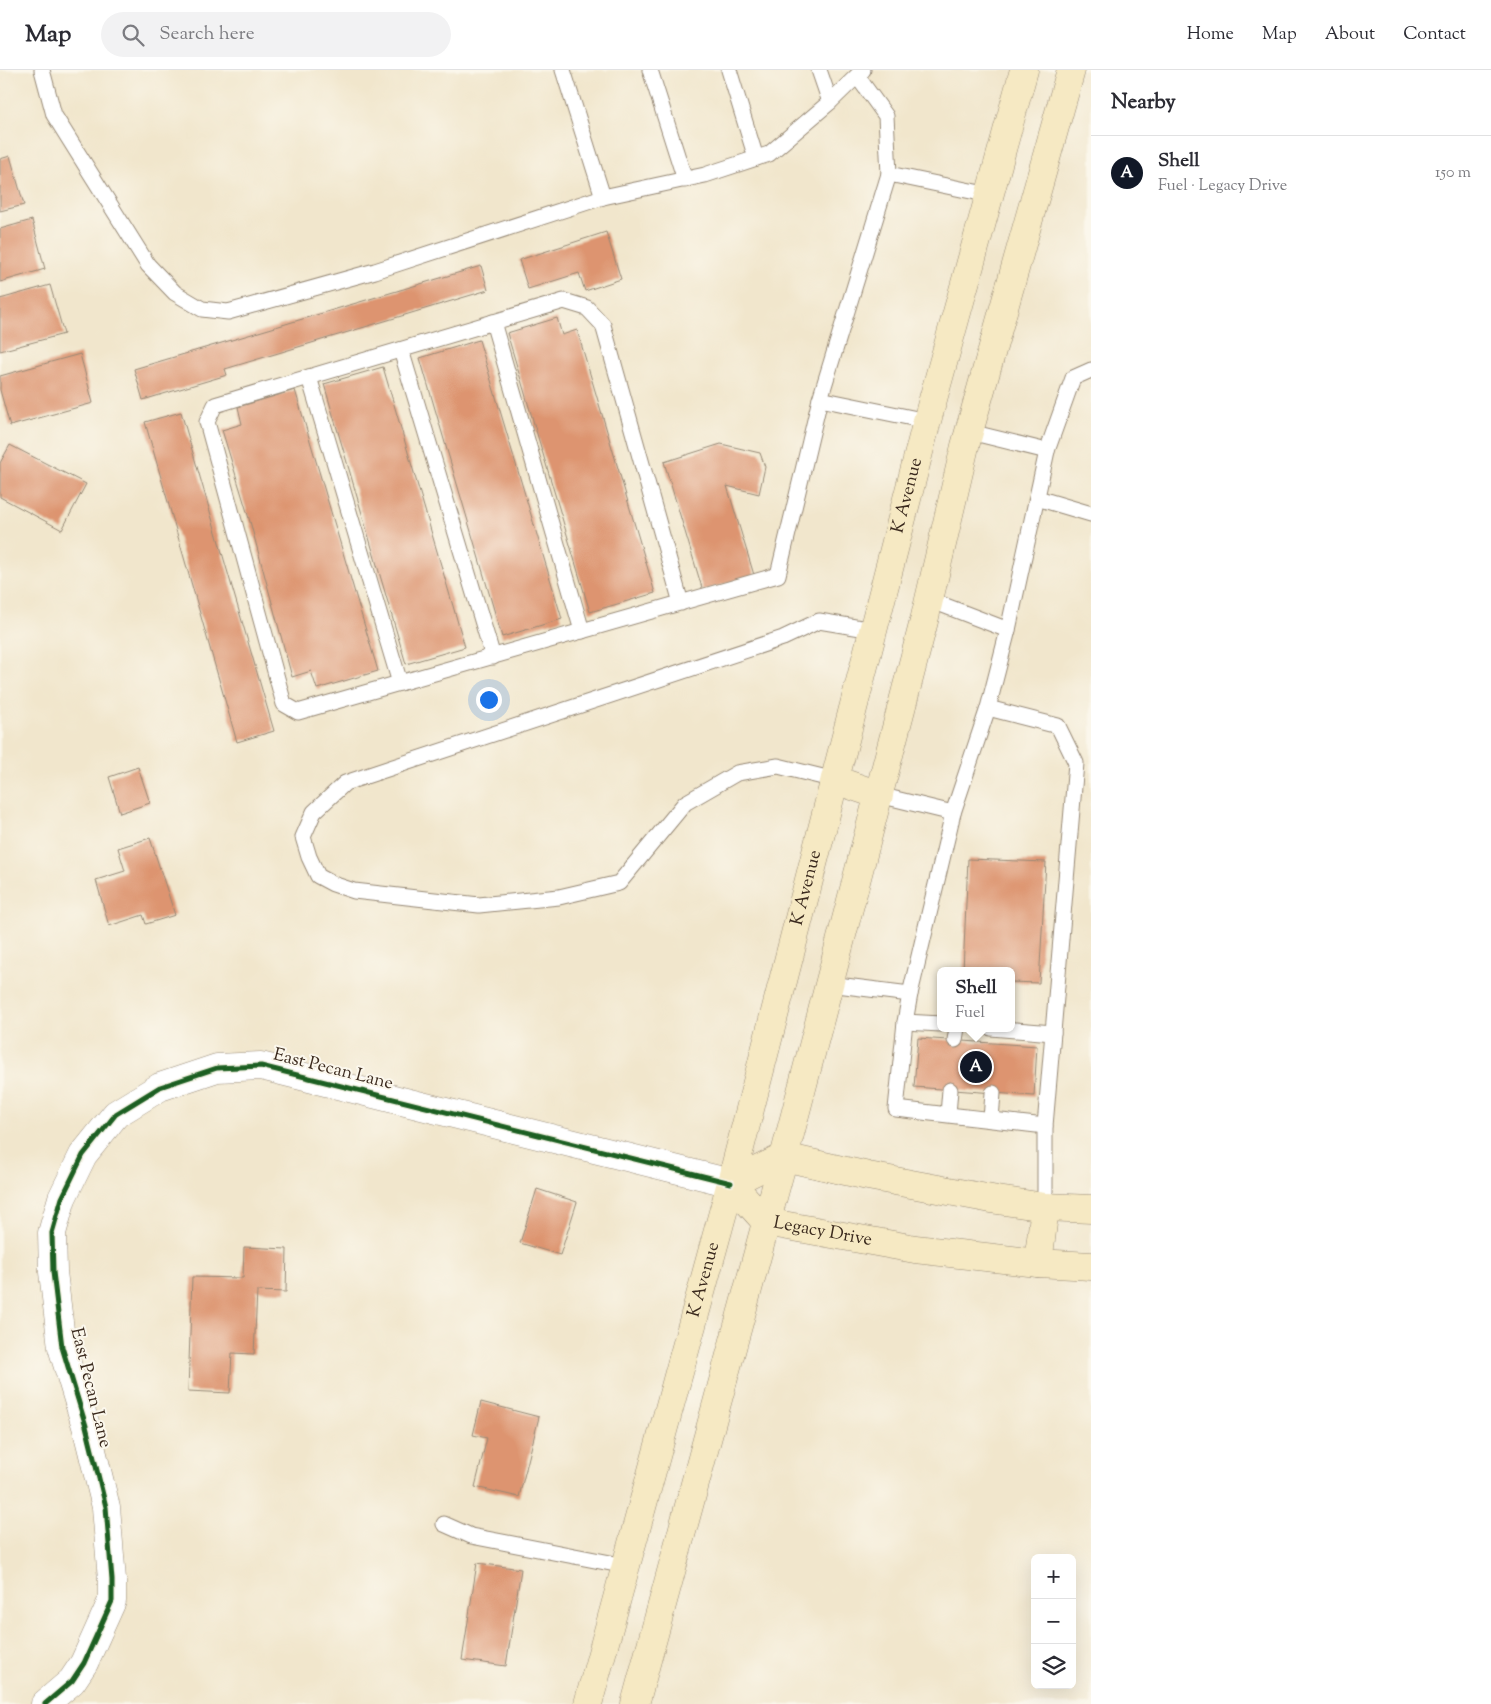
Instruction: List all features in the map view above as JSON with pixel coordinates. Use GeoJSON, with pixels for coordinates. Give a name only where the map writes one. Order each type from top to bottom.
{"type":"FeatureCollection","features":[{"type":"Feature","properties":{"kind":"main road","name":"K Avenue"},"geometry":{"type":"LineString","coordinates":[[588,1704],[731,1183],[927,421],[1024,70]]}},
{"type":"Feature","properties":{"kind":"main road"},"geometry":{"type":"LineString","coordinates":[[635,1704],[784,1157],[930,600],[970,432],[1071,70]]}},
{"type":"Feature","properties":{"kind":"main road"},"geometry":{"type":"LineString","coordinates":[[927,421],[970,432]]}},
{"type":"Feature","properties":{"kind":"main road"},"geometry":{"type":"LineString","coordinates":[[835,780],[878,795]]}},
{"type":"Feature","properties":{"kind":"main road"},"geometry":{"type":"LineString","coordinates":[[731,1183],[784,1157],[868,1176],[997,1200],[1045,1207],[1091,1209]]}},
{"type":"Feature","properties":{"kind":"main road","name":"Legacy Drive"},"geometry":{"type":"LineString","coordinates":[[731,1183],[766,1222],[915,1249],[1038,1263],[1091,1266]]}},
{"type":"Feature","properties":{"kind":"main road"},"geometry":{"type":"LineString","coordinates":[[1038,1263],[1045,1207]]}},
{"type":"Feature","properties":{"kind":"street","name":"East Pecan Lane"},"geometry":{"type":"LineString","coordinates":[[45,1704],[72,1681],[84,1663],[112,1601],[106,1507],[86,1426],[62,1346],[53,1272],[52,1232],[62,1198],[82,1156],[116,1114],[160,1087],[217,1068],[260,1066],[731,1183]]}},
{"type":"Feature","properties":{"kind":"lane"},"geometry":{"type":"LineString","coordinates":[[42,70],[54,115],[148,265],[175,293],[202,309],[228,312],[375,271],[603,198],[706,176],[769,154],[830,102],[860,73],[886,116],[889,174],[820,399],[778,575],[681,603],[582,631],[492,657],[298,712],[284,704],[206,422],[215,405],[492,322],[564,301],[587,308],[603,325],[681,603]]}},
{"type":"Feature","properties":{"kind":"lane"},"geometry":{"type":"LineString","coordinates":[[563,70],[603,198]]}},
{"type":"Feature","properties":{"kind":"lane"},"geometry":{"type":"LineString","coordinates":[[650,70],[684,180]]}},
{"type":"Feature","properties":{"kind":"lane"},"geometry":{"type":"LineString","coordinates":[[729,70],[756,158]]}},
{"type":"Feature","properties":{"kind":"lane"},"geometry":{"type":"LineString","coordinates":[[819,70],[830,102]]}},
{"type":"Feature","properties":{"kind":"lane"},"geometry":{"type":"LineString","coordinates":[[889,174],[990,195]]}},
{"type":"Feature","properties":{"kind":"lane"},"geometry":{"type":"LineString","coordinates":[[492,322],[582,631]]}},
{"type":"Feature","properties":{"kind":"lane"},"geometry":{"type":"LineString","coordinates":[[401,350],[492,657]]}},
{"type":"Feature","properties":{"kind":"lane"},"geometry":{"type":"LineString","coordinates":[[1045,1126],[896,1109],[905,1022],[910,994],[953,813],[988,708],[1008,630],[1047,451],[1073,378],[1091,370]]}},
{"type":"Feature","properties":{"kind":"lane"},"geometry":{"type":"LineString","coordinates":[[309,377],[400,683]]}},
{"type":"Feature","properties":{"kind":"lane"},"geometry":{"type":"LineString","coordinates":[[820,399],[927,421]]}},
{"type":"Feature","properties":{"kind":"lane"},"geometry":{"type":"LineString","coordinates":[[970,432],[1047,451]]}},
{"type":"Feature","properties":{"kind":"lane"},"geometry":{"type":"LineString","coordinates":[[1037,498],[1091,514]]}},
{"type":"Feature","properties":{"kind":"lane"},"geometry":{"type":"LineString","coordinates":[[930,600],[1008,630]]}},
{"type":"Feature","properties":{"kind":"lane"},"geometry":{"type":"LineString","coordinates":[[835,780],[778,766],[737,774],[686,803],[619,883],[559,897],[479,905],[354,891],[333,884],[318,876],[309,857],[303,837],[314,812],[345,783],[783,638],[819,621],[873,630]]}},
{"type":"Feature","properties":{"kind":"lane"},"geometry":{"type":"LineString","coordinates":[[988,708],[1058,726],[1076,763],[1045,1126],[1045,1207]]}},
{"type":"Feature","properties":{"kind":"lane"},"geometry":{"type":"LineString","coordinates":[[878,795],[953,813]]}},
{"type":"Feature","properties":{"kind":"lane"},"geometry":{"type":"LineString","coordinates":[[829,984],[910,994]]}},
{"type":"Feature","properties":{"kind":"lane"},"geometry":{"type":"LineString","coordinates":[[905,1022],[937,1024]]}},
{"type":"Feature","properties":{"kind":"lane"},"geometry":{"type":"LineString","coordinates":[[998,1036],[1053,1033]]}},
{"type":"Feature","properties":{"kind":"lane"},"geometry":{"type":"LineString","coordinates":[[948,1114],[950,1090]]}},
{"type":"Feature","properties":{"kind":"lane"},"geometry":{"type":"LineString","coordinates":[[991,1119],[993,1093]]}},
{"type":"Feature","properties":{"kind":"lane"},"geometry":{"type":"LineString","coordinates":[[444,1524],[471,1536],[626,1566]]}},
{"type":"Feature","properties":{"kind":"building"},"geometry":{"type":"Polygon","coordinates":[[[10,156],[24,205],[0,211],[0,159],[10,156]]]}},
{"type":"Feature","properties":{"kind":"building"},"geometry":{"type":"Polygon","coordinates":[[[32,220],[45,269],[0,282],[0,229],[32,220]]]}},
{"type":"Feature","properties":{"kind":"building"},"geometry":{"type":"Polygon","coordinates":[[[606,232],[621,279],[585,291],[579,273],[528,289],[519,260],[606,232]]]}},
{"type":"Feature","properties":{"kind":"building"},"geometry":{"type":"Polygon","coordinates":[[[481,266],[488,290],[225,369],[227,375],[143,400],[134,369],[481,266]]]}},
{"type":"Feature","properties":{"kind":"building"},"geometry":{"type":"Polygon","coordinates":[[[50,285],[64,334],[0,351],[0,299],[50,285]]]}},
{"type":"Feature","properties":{"kind":"building"},"geometry":{"type":"Polygon","coordinates":[[[557,318],[562,335],[577,330],[655,593],[590,612],[507,333],[557,318]]]}},
{"type":"Feature","properties":{"kind":"building"},"geometry":{"type":"Polygon","coordinates":[[[479,340],[562,619],[502,637],[420,358],[479,340]]]}},
{"type":"Feature","properties":{"kind":"building"},"geometry":{"type":"Polygon","coordinates":[[[80,354],[93,403],[10,426],[0,390],[0,376],[80,354]]]}},
{"type":"Feature","properties":{"kind":"building"},"geometry":{"type":"Polygon","coordinates":[[[383,367],[465,647],[406,664],[324,384],[383,367]]]}},
{"type":"Feature","properties":{"kind":"building"},"geometry":{"type":"Polygon","coordinates":[[[295,390],[378,671],[317,689],[311,671],[292,677],[251,525],[222,430],[242,424],[238,407],[295,390]]]}},
{"type":"Feature","properties":{"kind":"building"},"geometry":{"type":"Polygon","coordinates":[[[181,412],[274,731],[237,742],[145,422],[181,412]]]}},
{"type":"Feature","properties":{"kind":"building"},"geometry":{"type":"Polygon","coordinates":[[[721,444],[760,453],[765,467],[759,494],[727,486],[754,575],[703,591],[664,462],[721,444]]]}},
{"type":"Feature","properties":{"kind":"building"},"geometry":{"type":"Polygon","coordinates":[[[10,445],[86,484],[62,530],[0,497],[0,463],[10,445]]]}},
{"type":"Feature","properties":{"kind":"building"},"geometry":{"type":"Polygon","coordinates":[[[138,767],[150,803],[120,813],[109,777],[138,767]]]}},
{"type":"Feature","properties":{"kind":"building"},"geometry":{"type":"Polygon","coordinates":[[[150,838],[175,915],[146,924],[143,915],[109,926],[96,880],[125,871],[118,848],[150,838]]]}},
{"type":"Feature","properties":{"kind":"building"},"geometry":{"type":"Polygon","coordinates":[[[968,859],[1046,862],[1039,983],[1015,982],[1015,967],[963,967],[968,859]]]}},
{"type":"Feature","properties":{"kind":"building"},"geometry":{"type":"Polygon","coordinates":[[[918,1038],[1037,1046],[1034,1096],[914,1087],[918,1038]]]}},
{"type":"Feature","properties":{"kind":"building"},"geometry":{"type":"Polygon","coordinates":[[[537,1189],[577,1202],[560,1255],[520,1243],[537,1189]]]}},
{"type":"Feature","properties":{"kind":"building"},"geometry":{"type":"Polygon","coordinates":[[[244,1247],[287,1249],[286,1292],[257,1291],[254,1354],[232,1353],[230,1393],[188,1391],[192,1277],[243,1278],[244,1247]]]}},
{"type":"Feature","properties":{"kind":"building"},"geometry":{"type":"Polygon","coordinates":[[[481,1402],[539,1417],[519,1497],[475,1487],[487,1438],[473,1435],[481,1402]]]}},
{"type":"Feature","properties":{"kind":"building"},"geometry":{"type":"Polygon","coordinates":[[[477,1563],[521,1569],[506,1666],[462,1660],[477,1563]]]}},
{"type":"Feature","properties":{"kind":"cycle path"},"geometry":{"type":"LineString","coordinates":[[45,1704],[72,1681],[84,1663],[112,1601],[106,1507],[86,1426],[62,1347],[53,1272],[52,1233],[62,1198],[83,1155],[116,1114],[160,1087],[217,1068],[261,1066],[731,1183]]}},
{"type":"Feature","properties":{"kind":"place","name":"Shell"},"geometry":{"type":"Point","coordinates":[976,1067]}}]}
